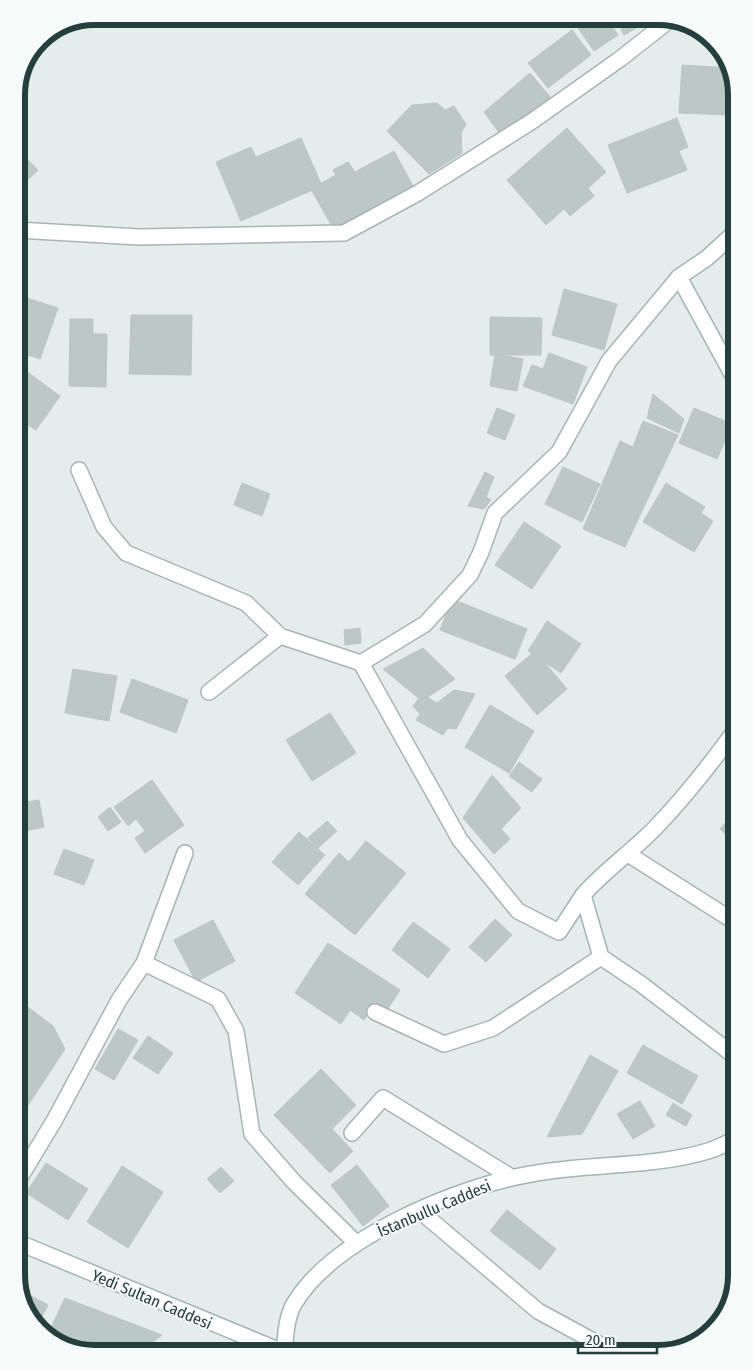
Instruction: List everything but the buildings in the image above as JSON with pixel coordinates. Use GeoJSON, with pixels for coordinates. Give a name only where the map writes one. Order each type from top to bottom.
{"type":"FeatureCollection","features":[{"type":"Feature","properties":{"kind":"street"},"geometry":{"type":"LineString","coordinates":[[25,230],[139,237],[344,233],[418,193],[531,122],[620,59],[663,25]]}},
{"type":"Feature","properties":{"kind":"street"},"geometry":{"type":"LineString","coordinates":[[361,663],[424,624],[470,575],[496,513],[559,452],[609,361],[680,277],[707,258],[728,240]]}},
{"type":"Feature","properties":{"kind":"street"},"geometry":{"type":"LineString","coordinates":[[680,277],[728,367]]}},
{"type":"Feature","properties":{"kind":"street"},"geometry":{"type":"LineString","coordinates":[[79,470],[104,526],[126,553],[246,603],[280,636],[361,663],[460,840],[518,911],[559,932],[583,895],[599,877],[628,854],[656,827],[728,740]]}},
{"type":"Feature","properties":{"kind":"street"},"geometry":{"type":"LineString","coordinates":[[209,692],[280,636]]}},
{"type":"Feature","properties":{"kind":"street"},"geometry":{"type":"LineString","coordinates":[[25,1169],[54,1121],[119,1000],[144,963],[185,853]]}},
{"type":"Feature","properties":{"kind":"street"},"geometry":{"type":"LineString","coordinates":[[628,854],[728,918]]}},
{"type":"Feature","properties":{"kind":"street"},"geometry":{"type":"LineString","coordinates":[[583,895],[601,957],[641,984],[728,1051]]}},
{"type":"Feature","properties":{"kind":"street"},"geometry":{"type":"LineString","coordinates":[[375,1012],[444,1044],[494,1028],[601,957]]}},
{"type":"Feature","properties":{"kind":"street"},"geometry":{"type":"LineString","coordinates":[[144,963],[218,999],[236,1031],[252,1134],[294,1182],[356,1243]]}},
{"type":"Feature","properties":{"kind":"street"},"geometry":{"type":"LineString","coordinates":[[352,1133],[383,1098],[511,1178]]}},
{"type":"Feature","properties":{"kind":"street","name":"İstanbullu Caddesi"},"geometry":{"type":"LineString","coordinates":[[284,1345],[287,1320],[294,1304],[331,1262],[356,1243],[420,1211],[474,1188],[511,1178],[663,1160],[709,1151],[728,1143]]}},
{"type":"Feature","properties":{"kind":"street"},"geometry":{"type":"LineString","coordinates":[[420,1211],[538,1311],[600,1345]]}},
{"type":"Feature","properties":{"kind":"street","name":"Yedi Sultan Caddesi"},"geometry":{"type":"LineString","coordinates":[[25,1245],[266,1345]]}}]}
